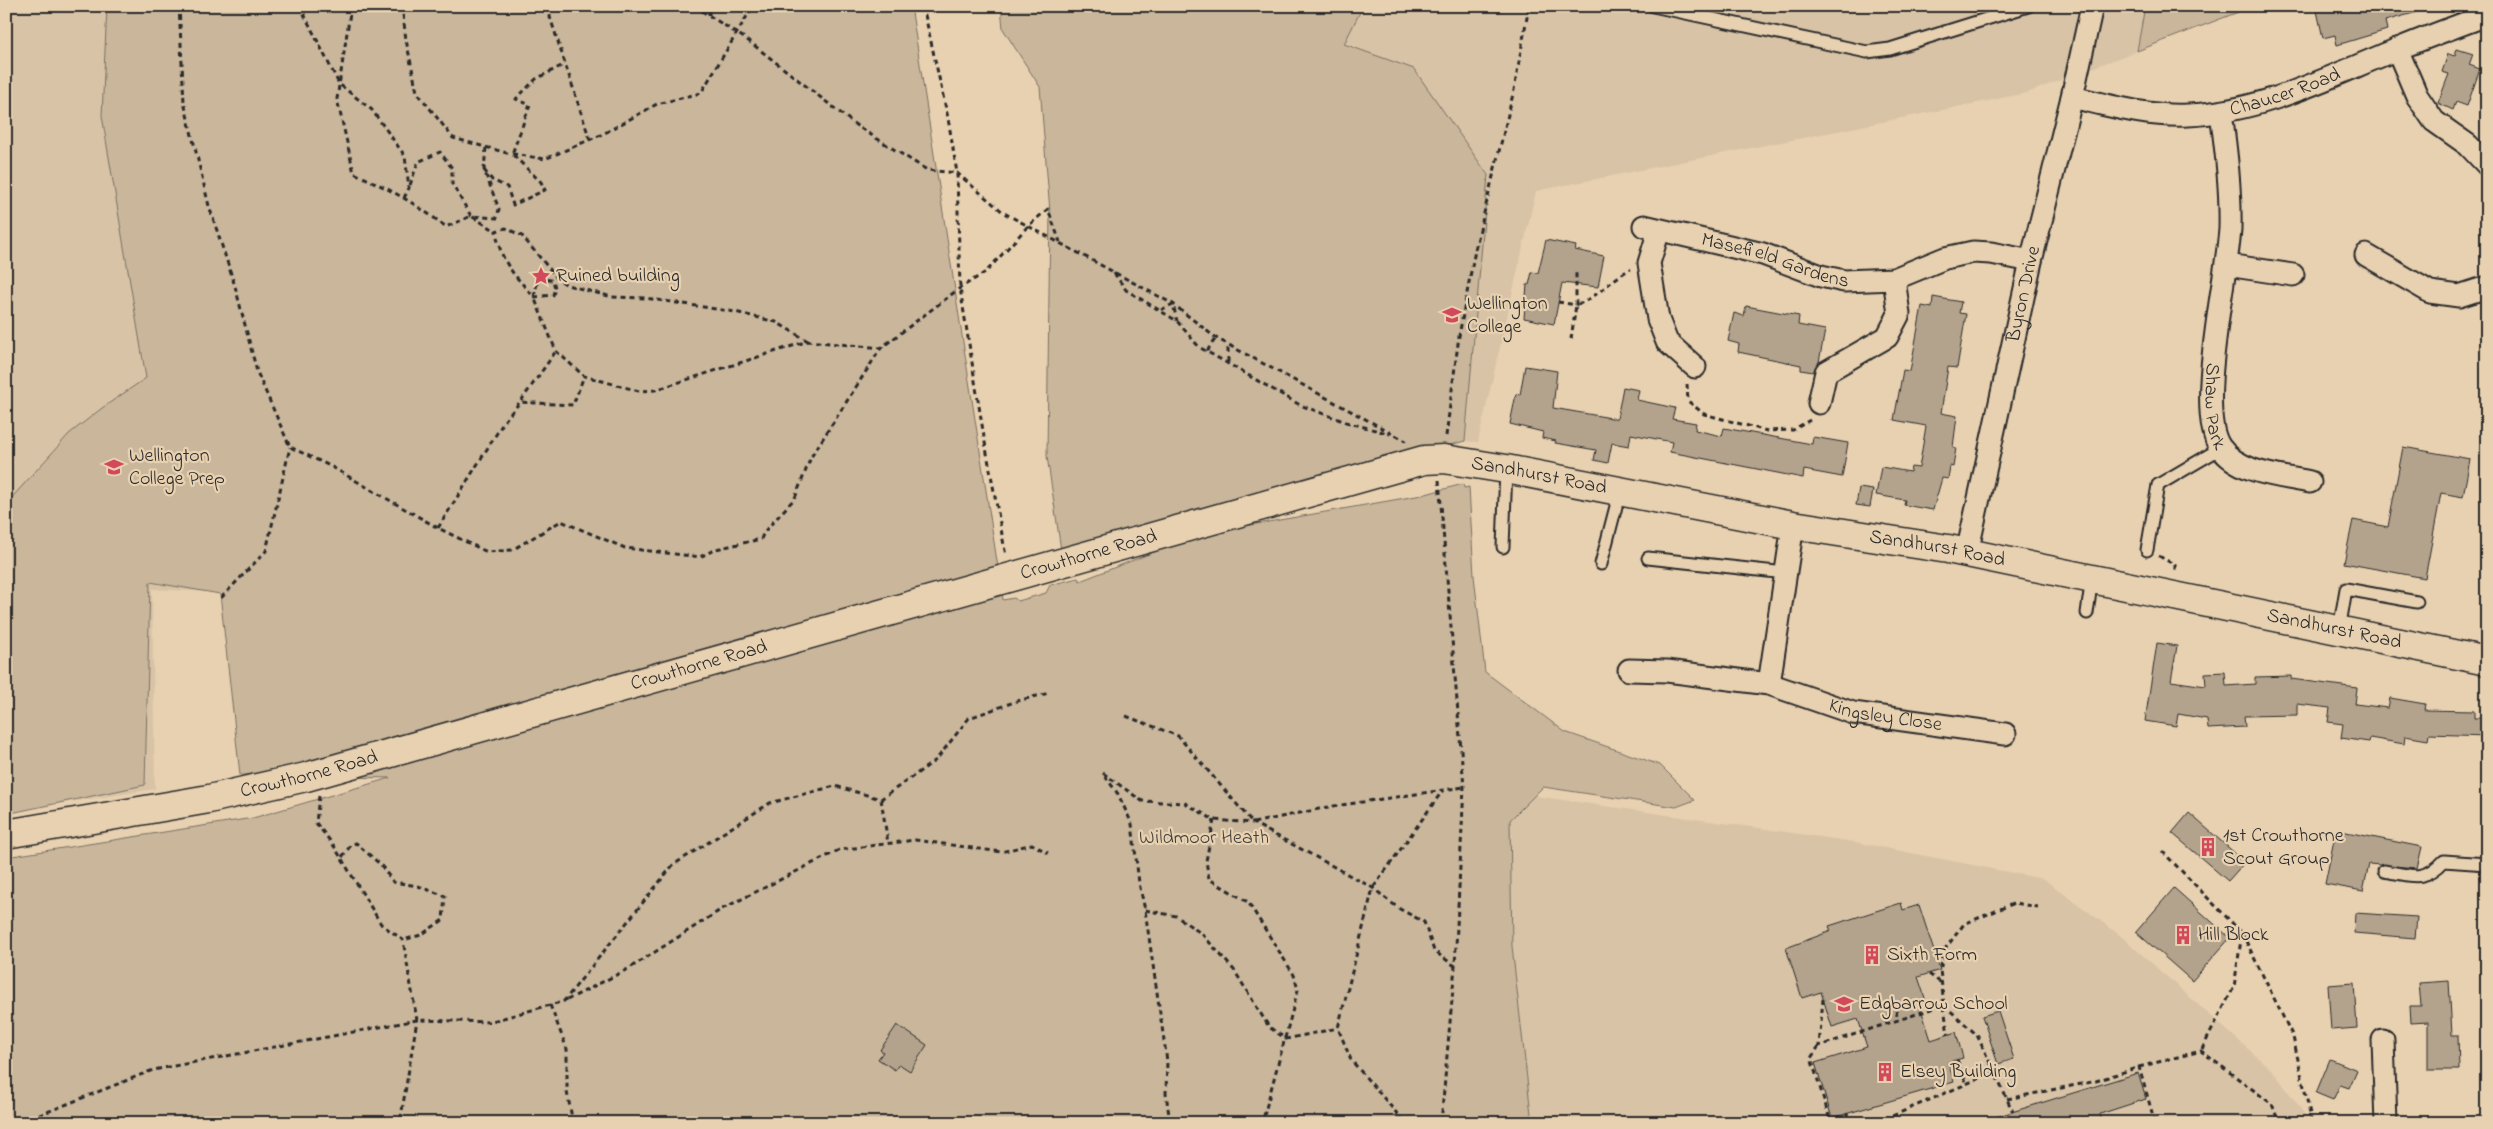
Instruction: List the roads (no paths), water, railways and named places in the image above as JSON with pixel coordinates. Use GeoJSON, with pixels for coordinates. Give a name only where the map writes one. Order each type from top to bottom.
{"type":"FeatureCollection","features":[{"type":"Feature","properties":{"kind":"street","name":"Byron Drive"},"geometry":{"type":"LineString","coordinates":[[1967,553],[2031,261],[2072,97],[2092,6]]}},
{"type":"Feature","properties":{"kind":"street","name":"Chaucer Road"},"geometry":{"type":"LineString","coordinates":[[2072,97],[2130,111],[2165,115],[2221,112],[2296,91],[2397,49],[2487,15]]}},
{"type":"Feature","properties":{"kind":"street"},"geometry":{"type":"LineString","coordinates":[[2397,49],[2418,96],[2434,121],[2468,145],[2487,165]]}},
{"type":"Feature","properties":{"kind":"street","name":"Shaw Park"},"geometry":{"type":"LineString","coordinates":[[2221,112],[2228,174],[2230,227],[2227,265],[2218,307],[2211,393],[2213,432],[2221,448],[2249,469],[2310,482]]}},
{"type":"Feature","properties":{"kind":"street","name":"Masefield Gardens"},"geometry":{"type":"LineString","coordinates":[[1690,363],[1667,342],[1658,319],[1649,265],[1651,228],[1762,254],[1821,276],[1844,281],[1894,279],[1945,258],[1973,252],[2031,261]]}},
{"type":"Feature","properties":{"kind":"street"},"geometry":{"type":"LineString","coordinates":[[2366,255],[2430,292],[2459,296],[2487,286]]}},
{"type":"Feature","properties":{"kind":"street"},"geometry":{"type":"LineString","coordinates":[[2227,265],[2294,275]]}},
{"type":"Feature","properties":{"kind":"street"},"geometry":{"type":"LineString","coordinates":[[1819,403],[1826,372],[1887,337],[1899,314],[1894,279]]}},
{"type":"Feature","properties":{"kind":"street","name":"Sandhurst Road"},"geometry":{"type":"LineString","coordinates":[[1385,470],[1424,460],[1441,467],[1506,469],[1793,525],[1967,553],[2487,660]]}},
{"type":"Feature","properties":{"kind":"street","name":"Crowthorne Road"},"geometry":{"type":"LineString","coordinates":[[6,834],[210,799],[306,777],[1022,578],[1385,470]]}},
{"type":"Feature","properties":{"kind":"street"},"geometry":{"type":"LineString","coordinates":[[1769,684],[1793,525]]}},
{"type":"Feature","properties":{"kind":"street","name":"Kingsley Close"},"geometry":{"type":"LineString","coordinates":[[1629,670],[1667,671],[1769,684],[1853,713],[2005,734]]}},
{"type":"Feature","properties":{"kind":"street"},"geometry":{"type":"LineString","coordinates":[[2384,1040],[2386,1123]]}},
{"type":"Feature","properties":{"kind":"lane"},"geometry":{"type":"LineString","coordinates":[[1654,6],[1867,52],[1890,49],[2028,6]]}},
{"type":"Feature","properties":{"kind":"lane"},"geometry":{"type":"LineString","coordinates":[[2147,550],[2158,485],[2221,448]]}},
{"type":"Feature","properties":{"kind":"lane"},"geometry":{"type":"LineString","coordinates":[[1503,547],[1506,469]]}},
{"type":"Feature","properties":{"kind":"lane"},"geometry":{"type":"LineString","coordinates":[[1601,564],[1620,490]]}},
{"type":"Feature","properties":{"kind":"lane"},"geometry":{"type":"LineString","coordinates":[[1648,558],[1786,573]]}},
{"type":"Feature","properties":{"kind":"lane"},"geometry":{"type":"LineString","coordinates":[[2086,613],[2092,578]]}},
{"type":"Feature","properties":{"kind":"lane"},"geometry":{"type":"LineString","coordinates":[[2338,630],[2346,589],[2417,602]]}},
{"type":"Feature","properties":{"kind":"lane"},"geometry":{"type":"LineString","coordinates":[[2384,871],[2422,877],[2434,872],[2444,861],[2487,864]]}},
{"type":"Feature","properties":{"kind":"place","name":"Ruined building"},"geometry":{"type":"Point","coordinates":[541,276]}},
{"type":"Feature","properties":{"kind":"place","name":"Wellington College"},"geometry":{"type":"Point","coordinates":[1452,315]}},
{"type":"Feature","properties":{"kind":"place","name":"Wellington College Prep"},"geometry":{"type":"Point","coordinates":[114,467]}},
{"type":"Feature","properties":{"kind":"place","name":"1st Crowthorne Scout Group"},"geometry":{"type":"Point","coordinates":[2208,847]}},
{"type":"Feature","properties":{"kind":"place","name":"Hill Block"},"geometry":{"type":"Point","coordinates":[2183,935]}},
{"type":"Feature","properties":{"kind":"place","name":"Sixth Form"},"geometry":{"type":"Point","coordinates":[1872,955]}},
{"type":"Feature","properties":{"kind":"place","name":"Edgbarrow School"},"geometry":{"type":"Point","coordinates":[1844,1004]}},
{"type":"Feature","properties":{"kind":"place","name":"Elsey Building"},"geometry":{"type":"Point","coordinates":[1885,1072]}},
{"type":"Feature","properties":{"kind":"park label","name":"Wildmoor Heath"},"geometry":{"type":"Point","coordinates":[1204,838]}}]}
